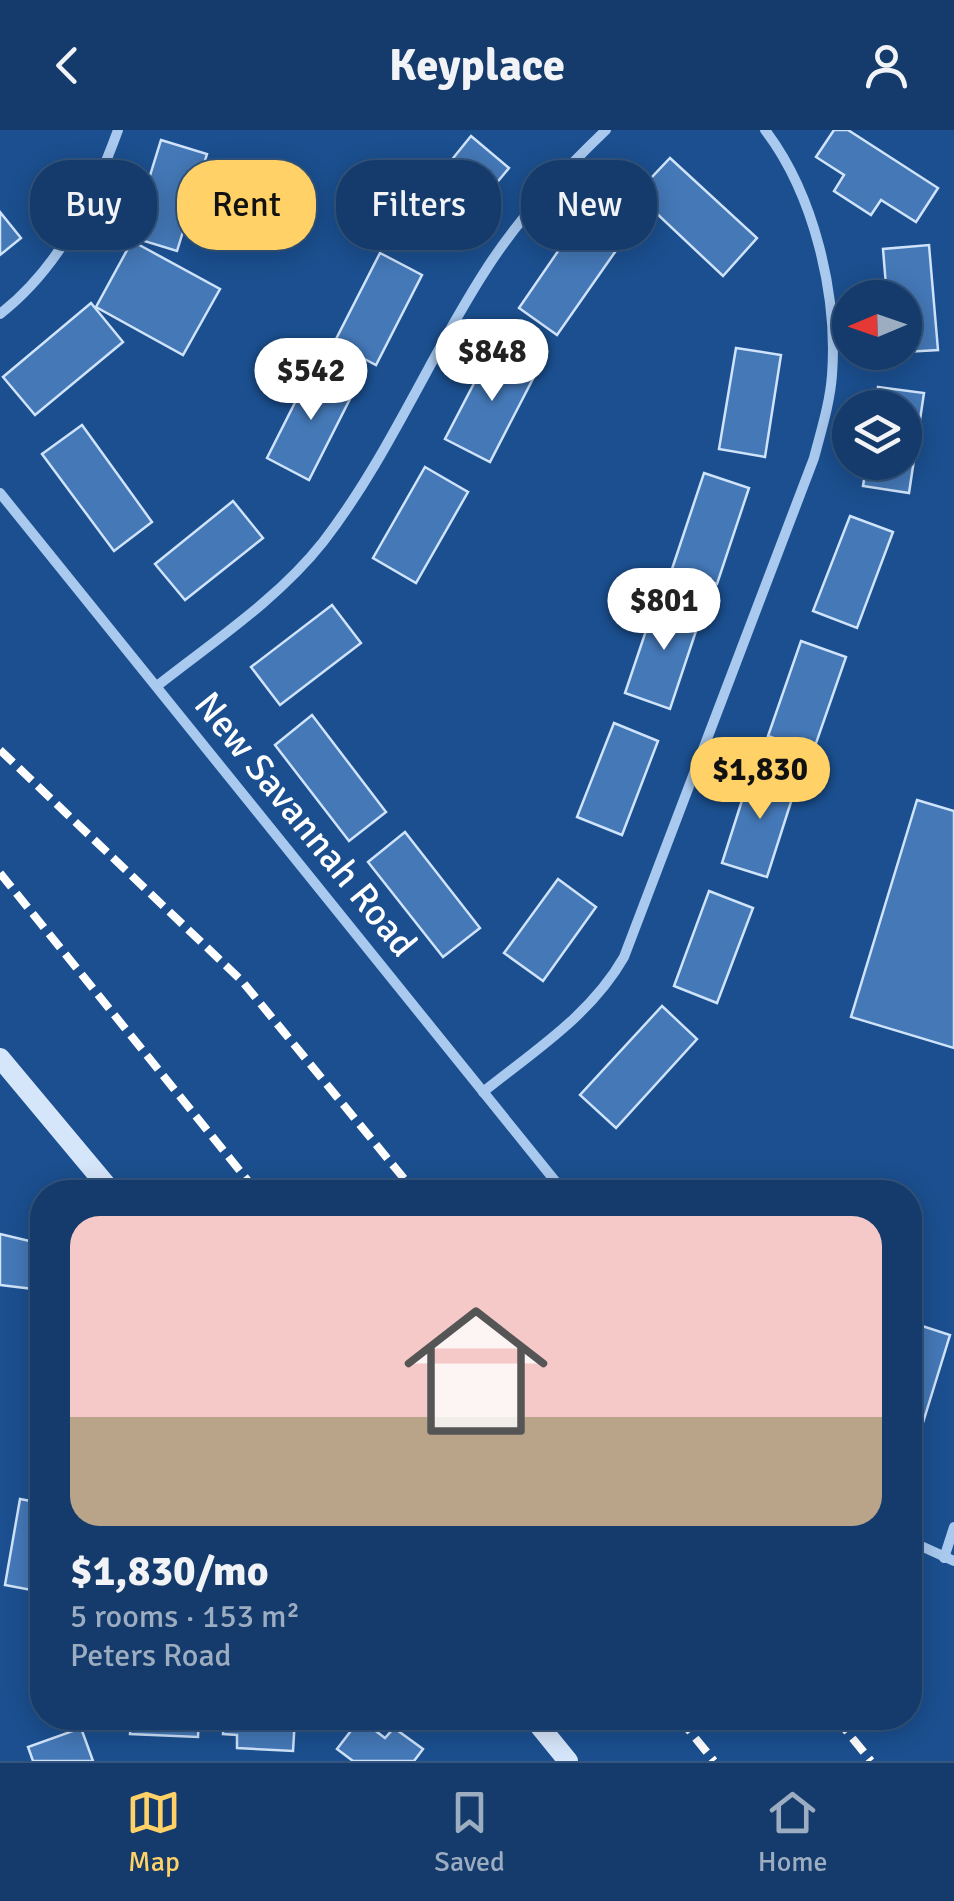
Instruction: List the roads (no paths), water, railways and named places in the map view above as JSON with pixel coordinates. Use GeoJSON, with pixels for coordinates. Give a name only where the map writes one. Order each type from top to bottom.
{"type":"FeatureCollection","features":[{"type":"Feature","properties":{"kind":"main road"},"geometry":{"type":"LineString","coordinates":[[0,1058],[102,1180]]}},
{"type":"Feature","properties":{"kind":"main road"},"geometry":{"type":"LineString","coordinates":[[543,1730],[568,1761]]}},
{"type":"Feature","properties":{"kind":"street"},"geometry":{"type":"LineString","coordinates":[[0,314],[24,295],[76,226],[118,130]]}},
{"type":"Feature","properties":{"kind":"street"},"geometry":{"type":"LineString","coordinates":[[157,686],[283,586],[319,546],[357,493],[490,263],[565,170],[606,130]]}},
{"type":"Feature","properties":{"kind":"street"},"geometry":{"type":"LineString","coordinates":[[483,1092],[578,1017],[597,998],[624,957],[814,458],[832,374],[824,277],[797,188],[765,130]]}},
{"type":"Feature","properties":{"kind":"street","name":"New Savannah Road"},"geometry":{"type":"LineString","coordinates":[[0,493],[554,1180]]}},
{"type":"Feature","properties":{"kind":"street"},"geometry":{"type":"LineString","coordinates":[[922,1547],[949,1560],[954,1526]]}},
{"type":"Feature","properties":{"kind":"railway"},"geometry":{"type":"LineString","coordinates":[[0,750],[242,981],[405,1180]]}},
{"type":"Feature","properties":{"kind":"railway"},"geometry":{"type":"LineString","coordinates":[[0,873],[247,1180]]}},
{"type":"Feature","properties":{"kind":"railway"},"geometry":{"type":"LineString","coordinates":[[689,1730],[714,1761]]}},
{"type":"Feature","properties":{"kind":"railway"},"geometry":{"type":"LineString","coordinates":[[846,1730],[871,1761]]}}]}
